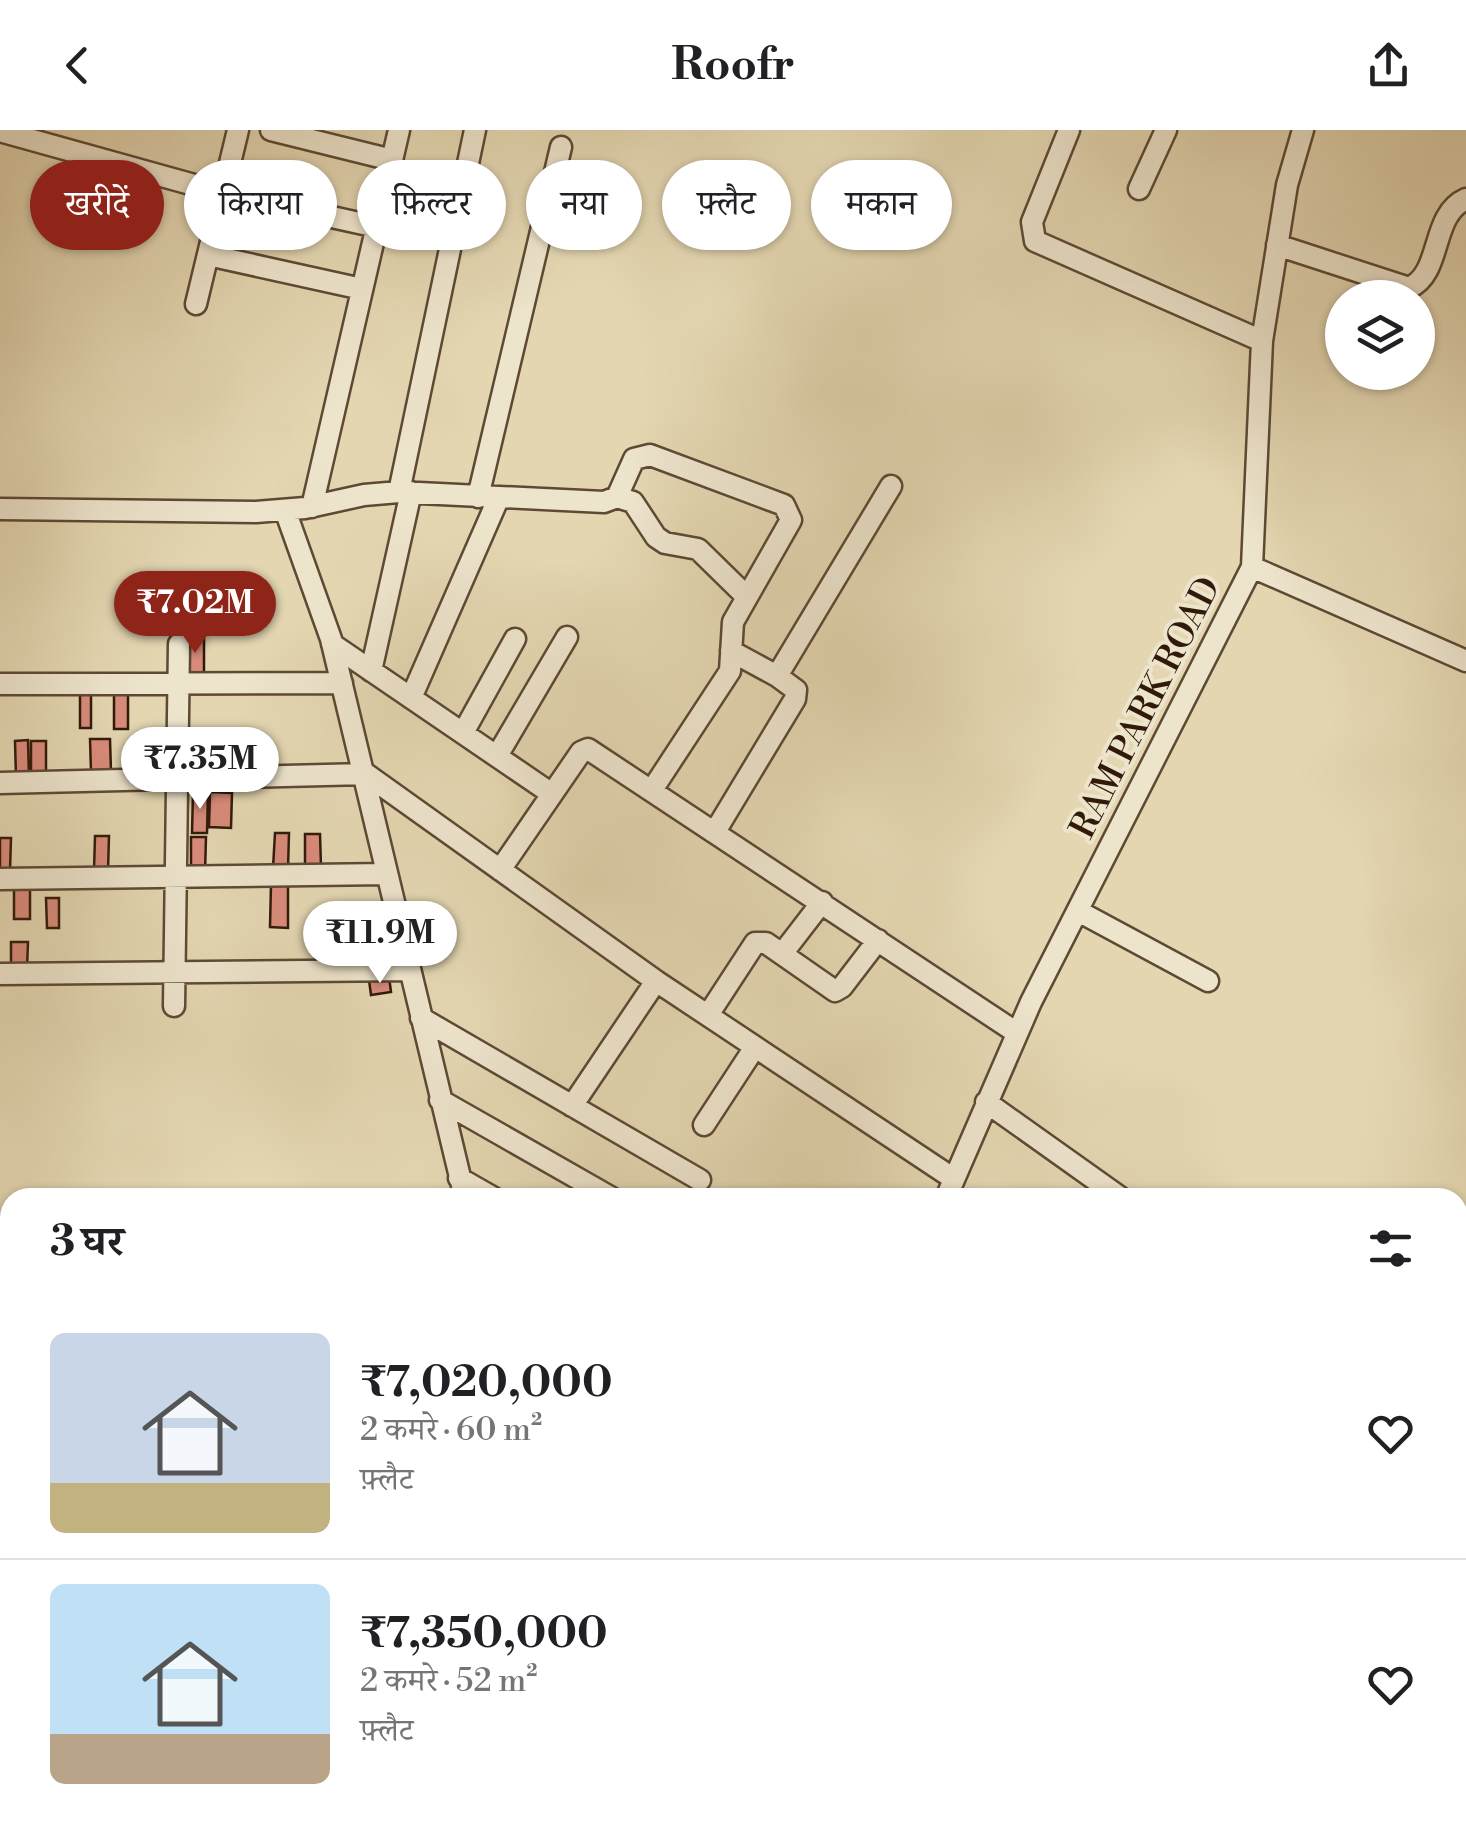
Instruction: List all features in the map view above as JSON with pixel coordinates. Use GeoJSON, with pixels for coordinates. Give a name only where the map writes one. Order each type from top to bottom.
{"type":"FeatureCollection","features":[{"type":"Feature","properties":{"kind":"street"},"geometry":{"type":"LineString","coordinates":[[230,160],[238,130]]}},
{"type":"Feature","properties":{"kind":"street"},"geometry":{"type":"LineString","coordinates":[[271,130],[392,160],[400,130]]}},
{"type":"Feature","properties":{"kind":"street"},"geometry":{"type":"LineString","coordinates":[[371,670],[476,130]]}},
{"type":"Feature","properties":{"kind":"street"},"geometry":{"type":"LineString","coordinates":[[1068,130],[1032,222],[1035,240],[1262,341]]}},
{"type":"Feature","properties":{"kind":"street"},"geometry":{"type":"LineString","coordinates":[[1140,189],[1166,130]]}},
{"type":"Feature","properties":{"kind":"street","name":"RAM PARK ROAD"},"geometry":{"type":"LineString","coordinates":[[950,1188],[1017,1033],[1252,568],[1262,341],[1287,186],[1303,130]]}},
{"type":"Feature","properties":{"kind":"street"},"geometry":{"type":"LineString","coordinates":[[0,131],[184,182]]}},
{"type":"Feature","properties":{"kind":"street"},"geometry":{"type":"LineString","coordinates":[[411,698],[489,497],[561,147]]}},
{"type":"Feature","properties":{"kind":"street"},"geometry":{"type":"LineString","coordinates":[[1276,245],[1410,288],[1422,280],[1448,212],[1466,200]]}},
{"type":"Feature","properties":{"kind":"street"},"geometry":{"type":"LineString","coordinates":[[196,304],[209,250]]}},
{"type":"Feature","properties":{"kind":"street"},"geometry":{"type":"LineString","coordinates":[[312,507],[371,250]]}},
{"type":"Feature","properties":{"kind":"street"},"geometry":{"type":"LineString","coordinates":[[208,256],[362,288]]}},
{"type":"Feature","properties":{"kind":"street"},"geometry":{"type":"LineString","coordinates":[[617,497],[634,459],[650,455],[784,504],[791,520],[733,622],[726,679],[652,790]]}},
{"type":"Feature","properties":{"kind":"street"},"geometry":{"type":"LineString","coordinates":[[777,676],[891,486]]}},
{"type":"Feature","properties":{"kind":"street"},"geometry":{"type":"LineString","coordinates":[[0,509],[284,510],[364,494],[405,492],[604,502],[617,497],[633,502],[665,544],[698,549],[748,596]]}},
{"type":"Feature","properties":{"kind":"street"},"geometry":{"type":"LineString","coordinates":[[284,510],[332,644],[462,1188]]}},
{"type":"Feature","properties":{"kind":"street"},"geometry":{"type":"LineString","coordinates":[[1252,568],[1466,662]]}},
{"type":"Feature","properties":{"kind":"street"},"geometry":{"type":"LineString","coordinates":[[496,756],[567,637]]}},
{"type":"Feature","properties":{"kind":"street"},"geometry":{"type":"LineString","coordinates":[[463,733],[515,639]]}},
{"type":"Feature","properties":{"kind":"street"},"geometry":{"type":"LineString","coordinates":[[174,1006],[178,644]]}},
{"type":"Feature","properties":{"kind":"street"},"geometry":{"type":"LineString","coordinates":[[332,644],[552,794]]}},
{"type":"Feature","properties":{"kind":"street"},"geometry":{"type":"LineString","coordinates":[[716,830],[795,699],[796,690],[732,651]]}},
{"type":"Feature","properties":{"kind":"street"},"geometry":{"type":"LineString","coordinates":[[0,684],[342,683]]}},
{"type":"Feature","properties":{"kind":"street"},"geometry":{"type":"LineString","coordinates":[[500,870],[580,752],[588,749],[716,830],[1017,1033]]}},
{"type":"Feature","properties":{"kind":"street"},"geometry":{"type":"LineString","coordinates":[[0,783],[366,774],[755,1046],[950,1188]]}},
{"type":"Feature","properties":{"kind":"street"},"geometry":{"type":"LineString","coordinates":[[0,879],[386,874]]}},
{"type":"Feature","properties":{"kind":"street"},"geometry":{"type":"LineString","coordinates":[[782,954],[822,902]]}},
{"type":"Feature","properties":{"kind":"street"},"geometry":{"type":"LineString","coordinates":[[1078,911],[1208,981]]}},
{"type":"Feature","properties":{"kind":"street"},"geometry":{"type":"LineString","coordinates":[[708,1015],[755,943],[766,942],[830,990],[839,990],[878,940]]}},
{"type":"Feature","properties":{"kind":"street"},"geometry":{"type":"LineString","coordinates":[[0,974],[410,970]]}},
{"type":"Feature","properties":{"kind":"street"},"geometry":{"type":"LineString","coordinates":[[572,1106],[656,980]]}},
{"type":"Feature","properties":{"kind":"street"},"geometry":{"type":"LineString","coordinates":[[421,1018],[700,1180]]}},
{"type":"Feature","properties":{"kind":"street"},"geometry":{"type":"LineString","coordinates":[[704,1125],[755,1046]]}},
{"type":"Feature","properties":{"kind":"street"},"geometry":{"type":"LineString","coordinates":[[440,1100],[594,1188]]}},
{"type":"Feature","properties":{"kind":"street"},"geometry":{"type":"LineString","coordinates":[[986,1102],[1107,1188]]}},
{"type":"Feature","properties":{"kind":"building"},"geometry":{"type":"Polygon","coordinates":[[[187,635],[204,635],[204,678],[187,678],[187,635]]]}},
{"type":"Feature","properties":{"kind":"building"},"geometry":{"type":"Polygon","coordinates":[[[114,692],[128,692],[128,729],[114,729],[114,692]]]}},
{"type":"Feature","properties":{"kind":"building"},"geometry":{"type":"Polygon","coordinates":[[[80,694],[91,694],[91,728],[80,728],[80,694]]]}},
{"type":"Feature","properties":{"kind":"building"},"geometry":{"type":"Polygon","coordinates":[[[215,732],[235,733],[235,767],[214,766],[215,732]]]}},
{"type":"Feature","properties":{"kind":"building"},"geometry":{"type":"Polygon","coordinates":[[[188,738],[210,738],[209,773],[188,773],[188,738]]]}},
{"type":"Feature","properties":{"kind":"building"},"geometry":{"type":"Polygon","coordinates":[[[90,739],[110,739],[111,772],[91,772],[90,739]]]}},
{"type":"Feature","properties":{"kind":"building"},"geometry":{"type":"Polygon","coordinates":[[[28,740],[29,778],[16,778],[15,741],[28,740]]]}},
{"type":"Feature","properties":{"kind":"building"},"geometry":{"type":"Polygon","coordinates":[[[31,741],[46,741],[46,780],[31,779],[31,741]]]}},
{"type":"Feature","properties":{"kind":"building"},"geometry":{"type":"Polygon","coordinates":[[[193,792],[208,792],[207,833],[192,833],[193,792]]]}},
{"type":"Feature","properties":{"kind":"building"},"geometry":{"type":"Polygon","coordinates":[[[210,792],[232,793],[231,828],[209,827],[210,792]]]}},
{"type":"Feature","properties":{"kind":"building"},"geometry":{"type":"Polygon","coordinates":[[[275,833],[289,833],[288,869],[273,868],[275,833]]]}},
{"type":"Feature","properties":{"kind":"building"},"geometry":{"type":"Polygon","coordinates":[[[305,834],[320,834],[321,867],[305,867],[305,834]]]}},
{"type":"Feature","properties":{"kind":"building"},"geometry":{"type":"Polygon","coordinates":[[[95,836],[109,836],[108,871],[94,871],[95,836]]]}},
{"type":"Feature","properties":{"kind":"building"},"geometry":{"type":"Polygon","coordinates":[[[191,837],[206,837],[205,873],[191,872],[191,837]]]}},
{"type":"Feature","properties":{"kind":"building"},"geometry":{"type":"Polygon","coordinates":[[[0,838],[11,838],[10,871],[0,870],[0,838]]]}},
{"type":"Feature","properties":{"kind":"building"},"geometry":{"type":"Polygon","coordinates":[[[271,884],[288,884],[288,928],[270,927],[271,884]]]}},
{"type":"Feature","properties":{"kind":"building"},"geometry":{"type":"Polygon","coordinates":[[[14,889],[30,889],[30,919],[14,919],[14,889]]]}},
{"type":"Feature","properties":{"kind":"building"},"geometry":{"type":"Polygon","coordinates":[[[46,898],[59,898],[59,928],[47,928],[46,898]]]}},
{"type":"Feature","properties":{"kind":"building"},"geometry":{"type":"Polygon","coordinates":[[[11,942],[28,942],[27,968],[11,968],[11,942]]]}},
{"type":"Feature","properties":{"kind":"building"},"geometry":{"type":"Polygon","coordinates":[[[389,977],[391,992],[371,995],[369,980],[389,977]]]}}]}
